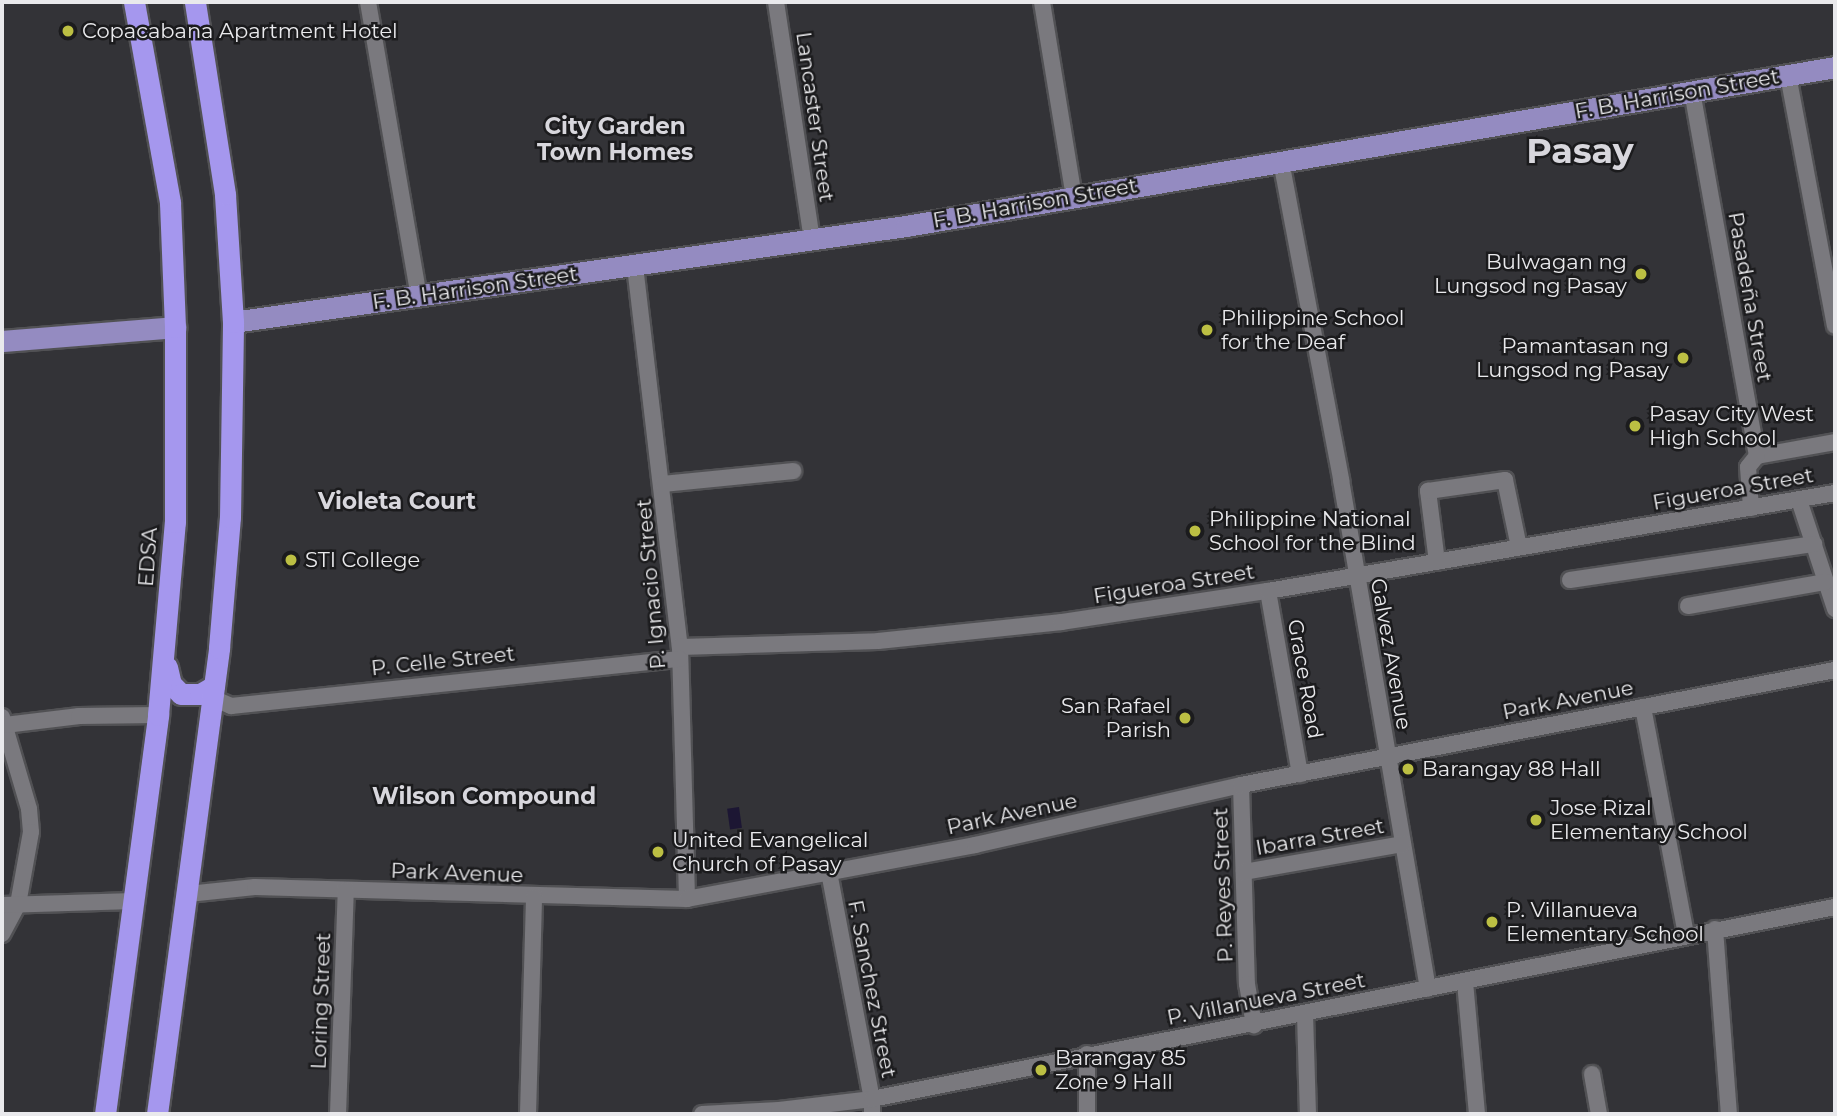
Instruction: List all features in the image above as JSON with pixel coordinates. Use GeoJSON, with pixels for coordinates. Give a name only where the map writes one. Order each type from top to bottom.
{"type":"FeatureCollection","features":[{"type":"Feature","properties":{"kind":"highway","name":"EDSA"},"geometry":{"type":"LineString","coordinates":[[105,1114],[158,715],[175,522],[175,327],[170,202],[134,2]]}},
{"type":"Feature","properties":{"kind":"highway"},"geometry":{"type":"LineString","coordinates":[[157,1114],[226,596],[230,517],[233,323],[225,194],[195,2]]}},
{"type":"Feature","properties":{"kind":"highway"},"geometry":{"type":"LineString","coordinates":[[166,644],[168,675],[175,691],[193,695],[214,692]]}},
{"type":"Feature","properties":{"kind":"main road","name":"F. B. Harrison Street"},"geometry":{"type":"LineString","coordinates":[[233,323],[812,239],[1835,67]]}},
{"type":"Feature","properties":{"kind":"main road"},"geometry":{"type":"LineString","coordinates":[[2,341],[175,327]]}},
{"type":"Feature","properties":{"kind":"street"},"geometry":{"type":"LineString","coordinates":[[368,2],[419,296]]}},
{"type":"Feature","properties":{"kind":"street","name":"Lancaster Street"},"geometry":{"type":"LineString","coordinates":[[776,2],[812,239]]}},
{"type":"Feature","properties":{"kind":"street"},"geometry":{"type":"LineString","coordinates":[[1042,2],[1074,197]]}},
{"type":"Feature","properties":{"kind":"street"},"geometry":{"type":"LineString","coordinates":[[1788,75],[1835,326]]}},
{"type":"Feature","properties":{"kind":"street","name":"Pasadeña Street"},"geometry":{"type":"LineString","coordinates":[[1692,91],[1757,456],[1748,467],[1751,508]]}},
{"type":"Feature","properties":{"kind":"street","name":"Galvez Avenue"},"geometry":{"type":"LineString","coordinates":[[1281,161],[1428,989]]}},
{"type":"Feature","properties":{"kind":"street","name":"P. Ignacio Street"},"geometry":{"type":"LineString","coordinates":[[635,266],[663,484],[680,653],[687,899]]}},
{"type":"Feature","properties":{"kind":"street"},"geometry":{"type":"LineString","coordinates":[[1757,456],[1835,442]]}},
{"type":"Feature","properties":{"kind":"street"},"geometry":{"type":"LineString","coordinates":[[663,484],[793,471]]}},
{"type":"Feature","properties":{"kind":"street"},"geometry":{"type":"LineString","coordinates":[[1437,562],[1428,491],[1505,480],[1519,547]]}},
{"type":"Feature","properties":{"kind":"street","name":"Figueroa Street"},"geometry":{"type":"LineString","coordinates":[[680,653],[948,635],[1062,622],[1268,591],[1835,494]]}},
{"type":"Feature","properties":{"kind":"street"},"geometry":{"type":"LineString","coordinates":[[1799,500],[1835,609]]}},
{"type":"Feature","properties":{"kind":"street"},"geometry":{"type":"LineString","coordinates":[[1570,580],[1814,544]]}},
{"type":"Feature","properties":{"kind":"street"},"geometry":{"type":"LineString","coordinates":[[1688,606],[1826,582]]}},
{"type":"Feature","properties":{"kind":"street","name":"Grace Road"},"geometry":{"type":"LineString","coordinates":[[1268,591],[1300,774]]}},
{"type":"Feature","properties":{"kind":"street","name":"P. Celle Street"},"geometry":{"type":"LineString","coordinates":[[214,692],[231,706],[680,653]]}},
{"type":"Feature","properties":{"kind":"street","name":"Park Avenue"},"geometry":{"type":"LineString","coordinates":[[188,894],[255,887],[534,897],[687,899],[975,845],[1241,785],[1835,670]]}},
{"type":"Feature","properties":{"kind":"street"},"geometry":{"type":"LineString","coordinates":[[1643,707],[1686,935]]}},
{"type":"Feature","properties":{"kind":"street"},"geometry":{"type":"LineString","coordinates":[[2,934],[31,832],[30,810],[3,721],[158,715]]}},
{"type":"Feature","properties":{"kind":"street","name":"P. Reyes Street"},"geometry":{"type":"LineString","coordinates":[[1241,785],[1247,984],[1254,1025]]}},
{"type":"Feature","properties":{"kind":"street","name":"Ibarra Street"},"geometry":{"type":"LineString","coordinates":[[1244,872],[1404,844]]}},
{"type":"Feature","properties":{"kind":"street","name":"F. Sanchez Street"},"geometry":{"type":"LineString","coordinates":[[829,872],[872,1107]]}},
{"type":"Feature","properties":{"kind":"street","name":"Loring Street"},"geometry":{"type":"LineString","coordinates":[[338,1114],[346,890]]}},
{"type":"Feature","properties":{"kind":"street"},"geometry":{"type":"LineString","coordinates":[[528,1114],[534,897]]}},
{"type":"Feature","properties":{"kind":"street"},"geometry":{"type":"LineString","coordinates":[[10,904],[134,901]]}},
{"type":"Feature","properties":{"kind":"street","name":"P. Villanueva Street"},"geometry":{"type":"LineString","coordinates":[[702,1114],[872,1107],[1087,1054],[1254,1025],[1715,929],[1835,910]]}},
{"type":"Feature","properties":{"kind":"street"},"geometry":{"type":"LineString","coordinates":[[1715,929],[1729,1114]]}},
{"type":"Feature","properties":{"kind":"street"},"geometry":{"type":"LineString","coordinates":[[1465,982],[1476,1114]]}},
{"type":"Feature","properties":{"kind":"street"},"geometry":{"type":"LineString","coordinates":[[1305,1014],[1308,1114]]}},
{"type":"Feature","properties":{"kind":"street"},"geometry":{"type":"LineString","coordinates":[[1087,1054],[1087,1114]]}},
{"type":"Feature","properties":{"kind":"street"},"geometry":{"type":"LineString","coordinates":[[1592,1074],[1599,1114]]}},
{"type":"Feature","properties":{"kind":"shaded area"},"geometry":{"type":"Polygon","coordinates":[[[739,807],[742,828],[730,829],[727,809],[739,807]]]}},
{"type":"Feature","properties":{"kind":"place","name":"Copacabana Apartment Hotel"},"geometry":{"type":"Point","coordinates":[68,31]}},
{"type":"Feature","properties":{"kind":"place","name":"Bulwagan ng Lungsod ng Pasay"},"geometry":{"type":"Point","coordinates":[1641,274]}},
{"type":"Feature","properties":{"kind":"place","name":"Philippine School for the Deaf"},"geometry":{"type":"Point","coordinates":[1207,330]}},
{"type":"Feature","properties":{"kind":"place","name":"Pamantasan ng Lungsod ng Pasay"},"geometry":{"type":"Point","coordinates":[1683,358]}},
{"type":"Feature","properties":{"kind":"place","name":"Pasay City West High School"},"geometry":{"type":"Point","coordinates":[1635,426]}},
{"type":"Feature","properties":{"kind":"place","name":"Philippine National School for the Blind"},"geometry":{"type":"Point","coordinates":[1195,531]}},
{"type":"Feature","properties":{"kind":"place","name":"STI College"},"geometry":{"type":"Point","coordinates":[291,560]}},
{"type":"Feature","properties":{"kind":"place","name":"San Rafael Parish"},"geometry":{"type":"Point","coordinates":[1185,718]}},
{"type":"Feature","properties":{"kind":"place","name":"Barangay 88 Hall"},"geometry":{"type":"Point","coordinates":[1408,769]}},
{"type":"Feature","properties":{"kind":"place","name":"Jose Rizal Elementary School"},"geometry":{"type":"Point","coordinates":[1536,820]}},
{"type":"Feature","properties":{"kind":"place","name":"United Evangelical Church of Pasay"},"geometry":{"type":"Point","coordinates":[658,852]}},
{"type":"Feature","properties":{"kind":"place","name":"P. Villanueva Elementary School"},"geometry":{"type":"Point","coordinates":[1492,922]}},
{"type":"Feature","properties":{"kind":"place","name":"Barangay 85 Zone 9 Hall"},"geometry":{"type":"Point","coordinates":[1041,1070]}},
{"type":"Feature","properties":{"kind":"district","name":"City Garden Town Homes"},"geometry":{"type":"Point","coordinates":[615,139]}},
{"type":"Feature","properties":{"kind":"district","name":"Pasay"},"geometry":{"type":"Point","coordinates":[1580,151]}},
{"type":"Feature","properties":{"kind":"district","name":"Violeta Court"},"geometry":{"type":"Point","coordinates":[397,501]}},
{"type":"Feature","properties":{"kind":"district","name":"Wilson Compound"},"geometry":{"type":"Point","coordinates":[484,796]}}]}
